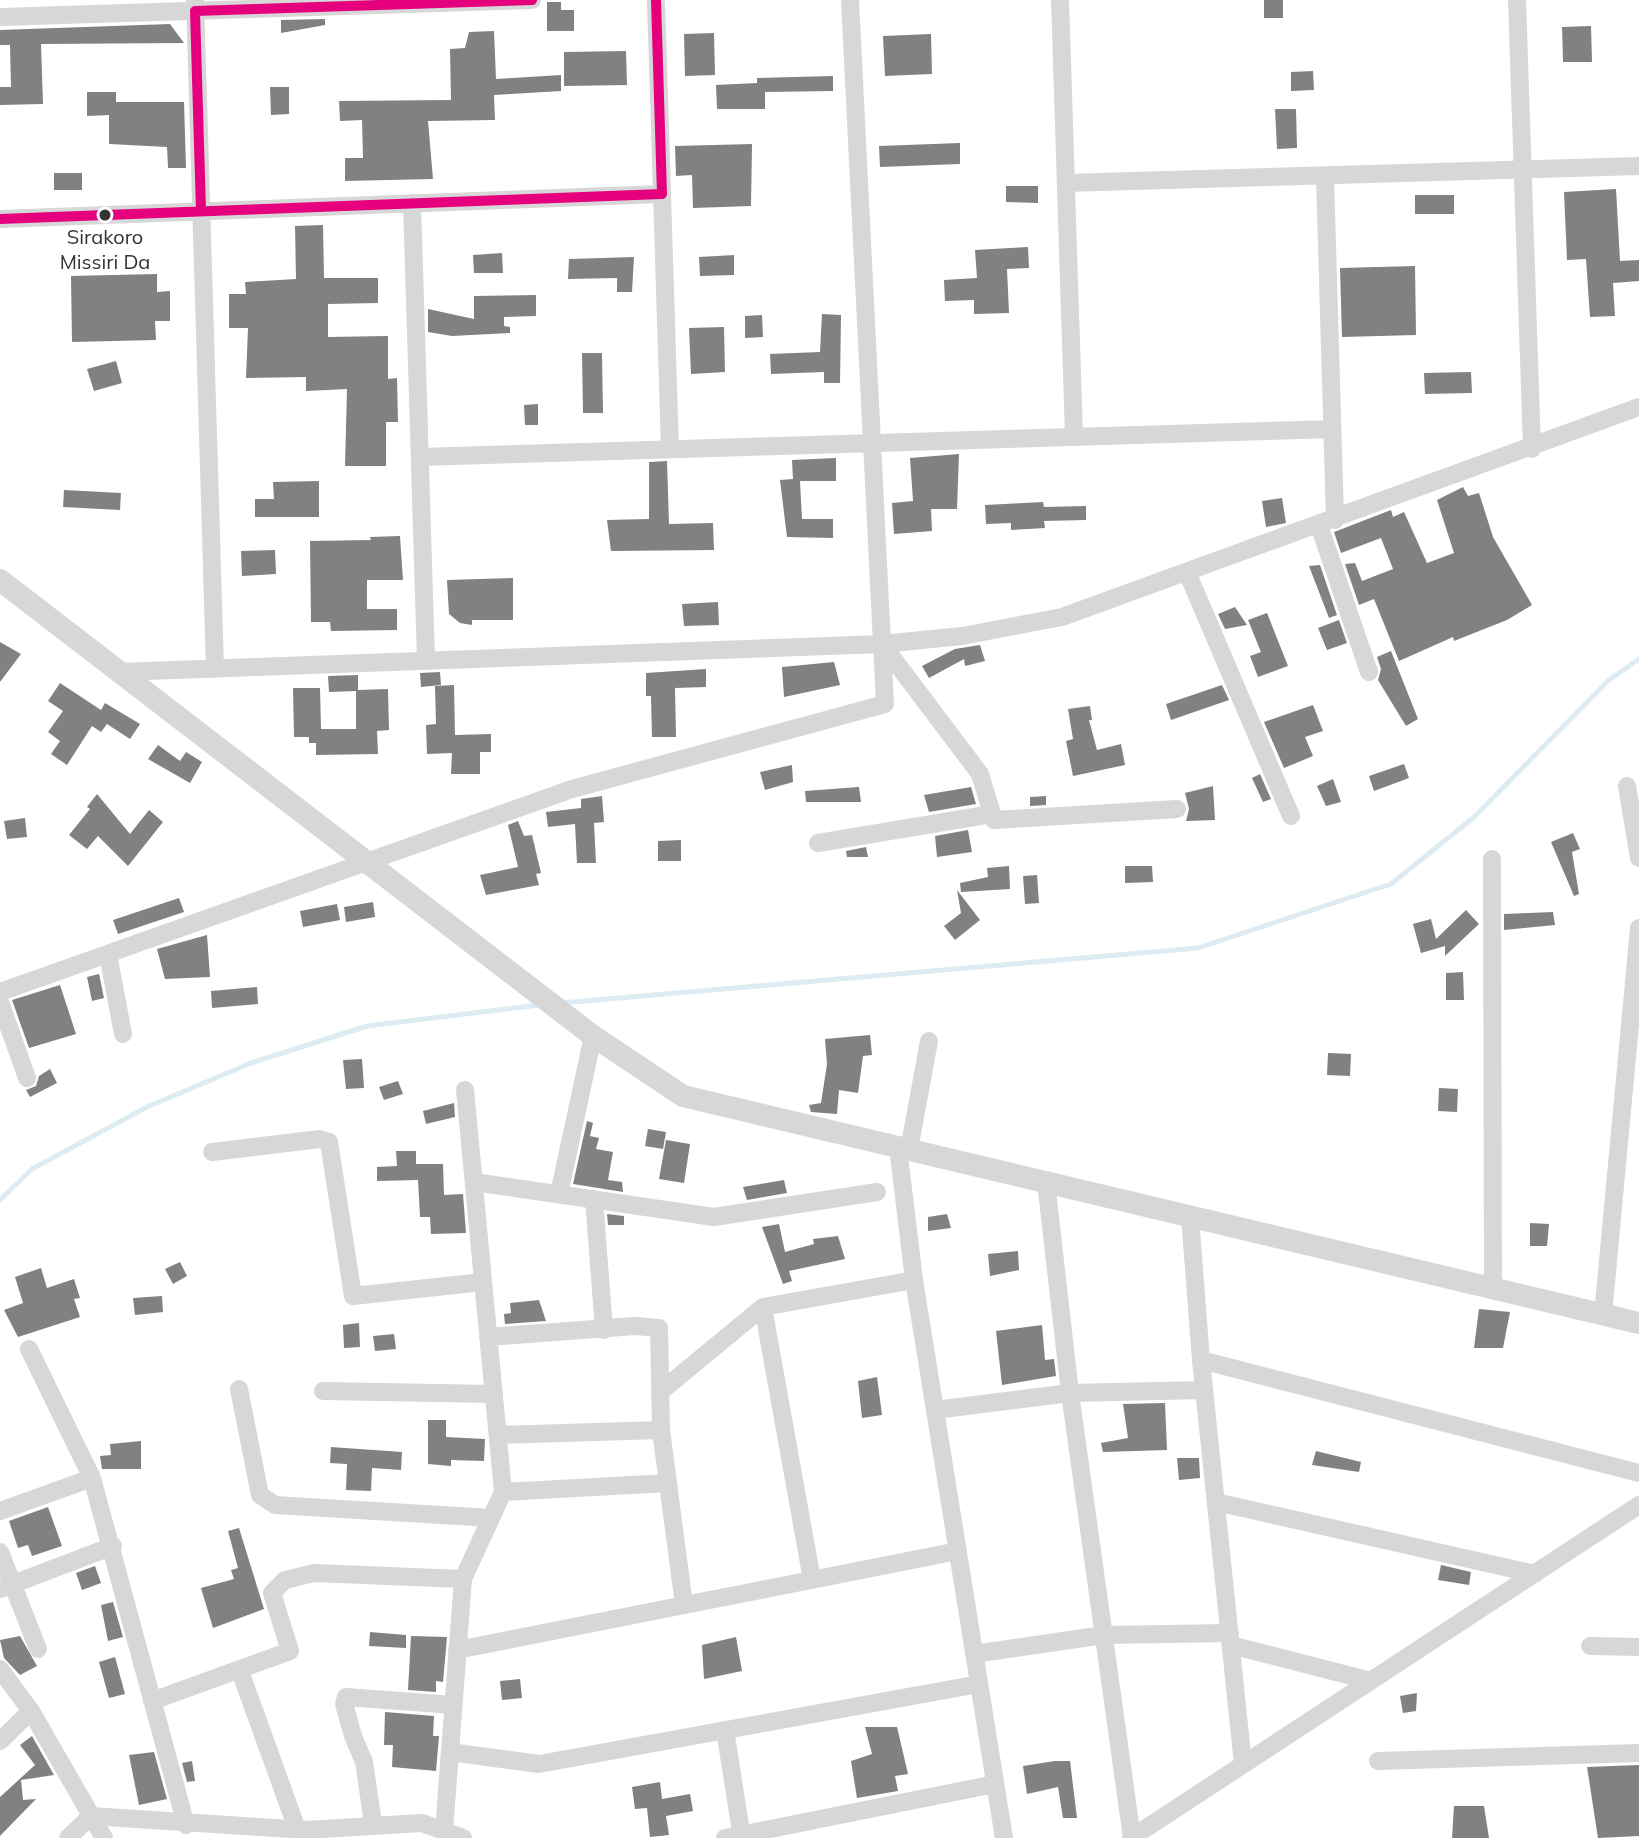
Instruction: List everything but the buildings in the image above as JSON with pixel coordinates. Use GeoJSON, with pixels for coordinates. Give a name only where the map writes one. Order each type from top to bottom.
{"type":"FeatureCollection","features":[{"type":"Feature","properties":{"kind":"street"},"geometry":{"type":"LineString","coordinates":[[0,17],[195,6],[532,0]]}},
{"type":"Feature","properties":{"kind":"street"},"geometry":{"type":"LineString","coordinates":[[656,0],[670,449]]}},
{"type":"Feature","properties":{"kind":"street"},"geometry":{"type":"LineString","coordinates":[[0,992],[572,789],[885,704],[850,0]]}},
{"type":"Feature","properties":{"kind":"street"},"geometry":{"type":"LineString","coordinates":[[1060,0],[1074,437]]}},
{"type":"Feature","properties":{"kind":"street"},"geometry":{"type":"LineString","coordinates":[[1517,0],[1532,449]]}},
{"type":"Feature","properties":{"kind":"street"},"geometry":{"type":"LineString","coordinates":[[195,6],[215,669]]}},
{"type":"Feature","properties":{"kind":"street"},"geometry":{"type":"LineString","coordinates":[[1066,183],[1639,166]]}},
{"type":"Feature","properties":{"kind":"street"},"geometry":{"type":"LineString","coordinates":[[1325,176],[1332,429],[1327,522],[1369,672]]}},
{"type":"Feature","properties":{"kind":"street"},"geometry":{"type":"LineString","coordinates":[[0,219],[662,194]]}},
{"type":"Feature","properties":{"kind":"street"},"geometry":{"type":"LineString","coordinates":[[412,203],[426,661]]}},
{"type":"Feature","properties":{"kind":"street"},"geometry":{"type":"LineString","coordinates":[[120,672],[882,644],[962,636],[1062,617],[1532,449],[1639,407]]}},
{"type":"Feature","properties":{"kind":"street"},"geometry":{"type":"LineString","coordinates":[[420,457],[1332,429]]}},
{"type":"Feature","properties":{"kind":"street"},"geometry":{"type":"LineString","coordinates":[[1187,572],[1291,816]]}},
{"type":"Feature","properties":{"kind":"street"},"geometry":{"type":"LineString","coordinates":[[0,580],[593,1036],[683,1096],[1639,1323]]}},
{"type":"Feature","properties":{"kind":"street"},"geometry":{"type":"LineString","coordinates":[[882,644],[980,774],[994,820],[1177,809]]}},
{"type":"Feature","properties":{"kind":"street"},"geometry":{"type":"LineString","coordinates":[[1627,786],[1639,858]]}},
{"type":"Feature","properties":{"kind":"street"},"geometry":{"type":"LineString","coordinates":[[818,843],[992,814]]}},
{"type":"Feature","properties":{"kind":"street"},"geometry":{"type":"LineString","coordinates":[[1492,859],[1493,1288]]}},
{"type":"Feature","properties":{"kind":"street"},"geometry":{"type":"LineString","coordinates":[[1603,1315],[1639,928]]}},
{"type":"Feature","properties":{"kind":"street"},"geometry":{"type":"LineString","coordinates":[[108,954],[123,1034]]}},
{"type":"Feature","properties":{"kind":"street"},"geometry":{"type":"LineString","coordinates":[[0,1002],[27,1078]]}},
{"type":"Feature","properties":{"kind":"street"},"geometry":{"type":"LineString","coordinates":[[559,1194],[593,1036]]}},
{"type":"Feature","properties":{"kind":"street"},"geometry":{"type":"LineString","coordinates":[[929,1041],[903,1148],[914,1280],[1004,1838]]}},
{"type":"Feature","properties":{"kind":"street"},"geometry":{"type":"LineString","coordinates":[[444,1831],[463,1579],[503,1492],[465,1090]]}},
{"type":"Feature","properties":{"kind":"street"},"geometry":{"type":"LineString","coordinates":[[212,1152],[320,1139],[329,1142],[353,1296],[483,1282]]}},
{"type":"Feature","properties":{"kind":"street"},"geometry":{"type":"LineString","coordinates":[[474,1182],[714,1217],[877,1192]]}},
{"type":"Feature","properties":{"kind":"street"},"geometry":{"type":"LineString","coordinates":[[1046,1182],[1070,1393],[1132,1838],[1639,1505]]}},
{"type":"Feature","properties":{"kind":"street"},"geometry":{"type":"LineString","coordinates":[[594,1199],[604,1330]]}},
{"type":"Feature","properties":{"kind":"street"},"geometry":{"type":"LineString","coordinates":[[1190,1217],[1201,1360],[1243,1764]]}},
{"type":"Feature","properties":{"kind":"street"},"geometry":{"type":"LineString","coordinates":[[660,1392],[763,1307],[914,1280]]}},
{"type":"Feature","properties":{"kind":"street"},"geometry":{"type":"LineString","coordinates":[[763,1307],[812,1580]]}},
{"type":"Feature","properties":{"kind":"street"},"geometry":{"type":"LineString","coordinates":[[488,1337],[659,1328],[661,1430],[684,1605]]}},
{"type":"Feature","properties":{"kind":"street"},"geometry":{"type":"LineString","coordinates":[[29,1349],[92,1478],[113,1546],[186,1825]]}},
{"type":"Feature","properties":{"kind":"street"},"geometry":{"type":"LineString","coordinates":[[1201,1360],[1639,1473]]}},
{"type":"Feature","properties":{"kind":"street"},"geometry":{"type":"LineString","coordinates":[[239,1389],[260,1495],[275,1505],[491,1518]]}},
{"type":"Feature","properties":{"kind":"street"},"geometry":{"type":"LineString","coordinates":[[935,1410],[1070,1393],[1204,1390]]}},
{"type":"Feature","properties":{"kind":"street"},"geometry":{"type":"LineString","coordinates":[[323,1391],[494,1394]]}},
{"type":"Feature","properties":{"kind":"street"},"geometry":{"type":"LineString","coordinates":[[498,1435],[661,1430]]}},
{"type":"Feature","properties":{"kind":"street"},"geometry":{"type":"LineString","coordinates":[[0,1511],[92,1478]]}},
{"type":"Feature","properties":{"kind":"street"},"geometry":{"type":"LineString","coordinates":[[503,1492],[668,1483]]}},
{"type":"Feature","properties":{"kind":"street"},"geometry":{"type":"LineString","coordinates":[[1216,1502],[1535,1574]]}},
{"type":"Feature","properties":{"kind":"street"},"geometry":{"type":"LineString","coordinates":[[6,1586],[113,1546]]}},
{"type":"Feature","properties":{"kind":"street"},"geometry":{"type":"LineString","coordinates":[[457,1650],[958,1551]]}},
{"type":"Feature","properties":{"kind":"street"},"geometry":{"type":"LineString","coordinates":[[0,1552],[6,1586],[38,1649]]}},
{"type":"Feature","properties":{"kind":"street"},"geometry":{"type":"LineString","coordinates":[[152,1701],[290,1651],[272,1593],[285,1580],[314,1573],[463,1579]]}},
{"type":"Feature","properties":{"kind":"street"},"geometry":{"type":"LineString","coordinates":[[974,1654],[1104,1635],[1230,1639],[1371,1681]]}},
{"type":"Feature","properties":{"kind":"street"},"geometry":{"type":"LineString","coordinates":[[1590,1646],[1639,1647]]}},
{"type":"Feature","properties":{"kind":"street"},"geometry":{"type":"LineString","coordinates":[[0,1669],[31,1711],[104,1838]]}},
{"type":"Feature","properties":{"kind":"street"},"geometry":{"type":"LineString","coordinates":[[240,1671],[297,1829]]}},
{"type":"Feature","properties":{"kind":"street"},"geometry":{"type":"LineString","coordinates":[[450,1752],[539,1764],[979,1684]]}},
{"type":"Feature","properties":{"kind":"street"},"geometry":{"type":"LineString","coordinates":[[373,1823],[364,1762],[344,1704],[346,1697],[453,1705]]}},
{"type":"Feature","properties":{"kind":"street"},"geometry":{"type":"LineString","coordinates":[[0,1741],[31,1711]]}},
{"type":"Feature","properties":{"kind":"street"},"geometry":{"type":"LineString","coordinates":[[725,1730],[736,1837],[995,1784]]}},
{"type":"Feature","properties":{"kind":"street"},"geometry":{"type":"LineString","coordinates":[[1378,1761],[1639,1753]]}},
{"type":"Feature","properties":{"kind":"street"},"geometry":{"type":"LineString","coordinates":[[68,1838],[91,1816],[186,1825],[214,1832],[297,1829],[316,1834],[373,1823],[444,1831],[463,1838]]}},
{"type":"Feature","properties":{"kind":"waterway"},"geometry":{"type":"LineString","coordinates":[[561,1003],[1198,948],[1391,884],[1473,818],[1609,680],[1639,659]]}},
{"type":"Feature","properties":{"kind":"waterway"},"geometry":{"type":"LineString","coordinates":[[0,1200],[32,1169],[147,1107],[251,1063],[367,1026],[539,1005]]}},
{"type":"Feature","properties":{"kind":"transit line"},"geometry":{"type":"LineString","coordinates":[[201,211],[195,11],[532,0]]}},
{"type":"Feature","properties":{"kind":"transit line"},"geometry":{"type":"LineString","coordinates":[[0,219],[662,194],[656,0]]}},
{"type":"Feature","properties":{"kind":"place","name":"Sirakoro Missiri Da"},"geometry":{"type":"Point","coordinates":[105,215]}}]}
